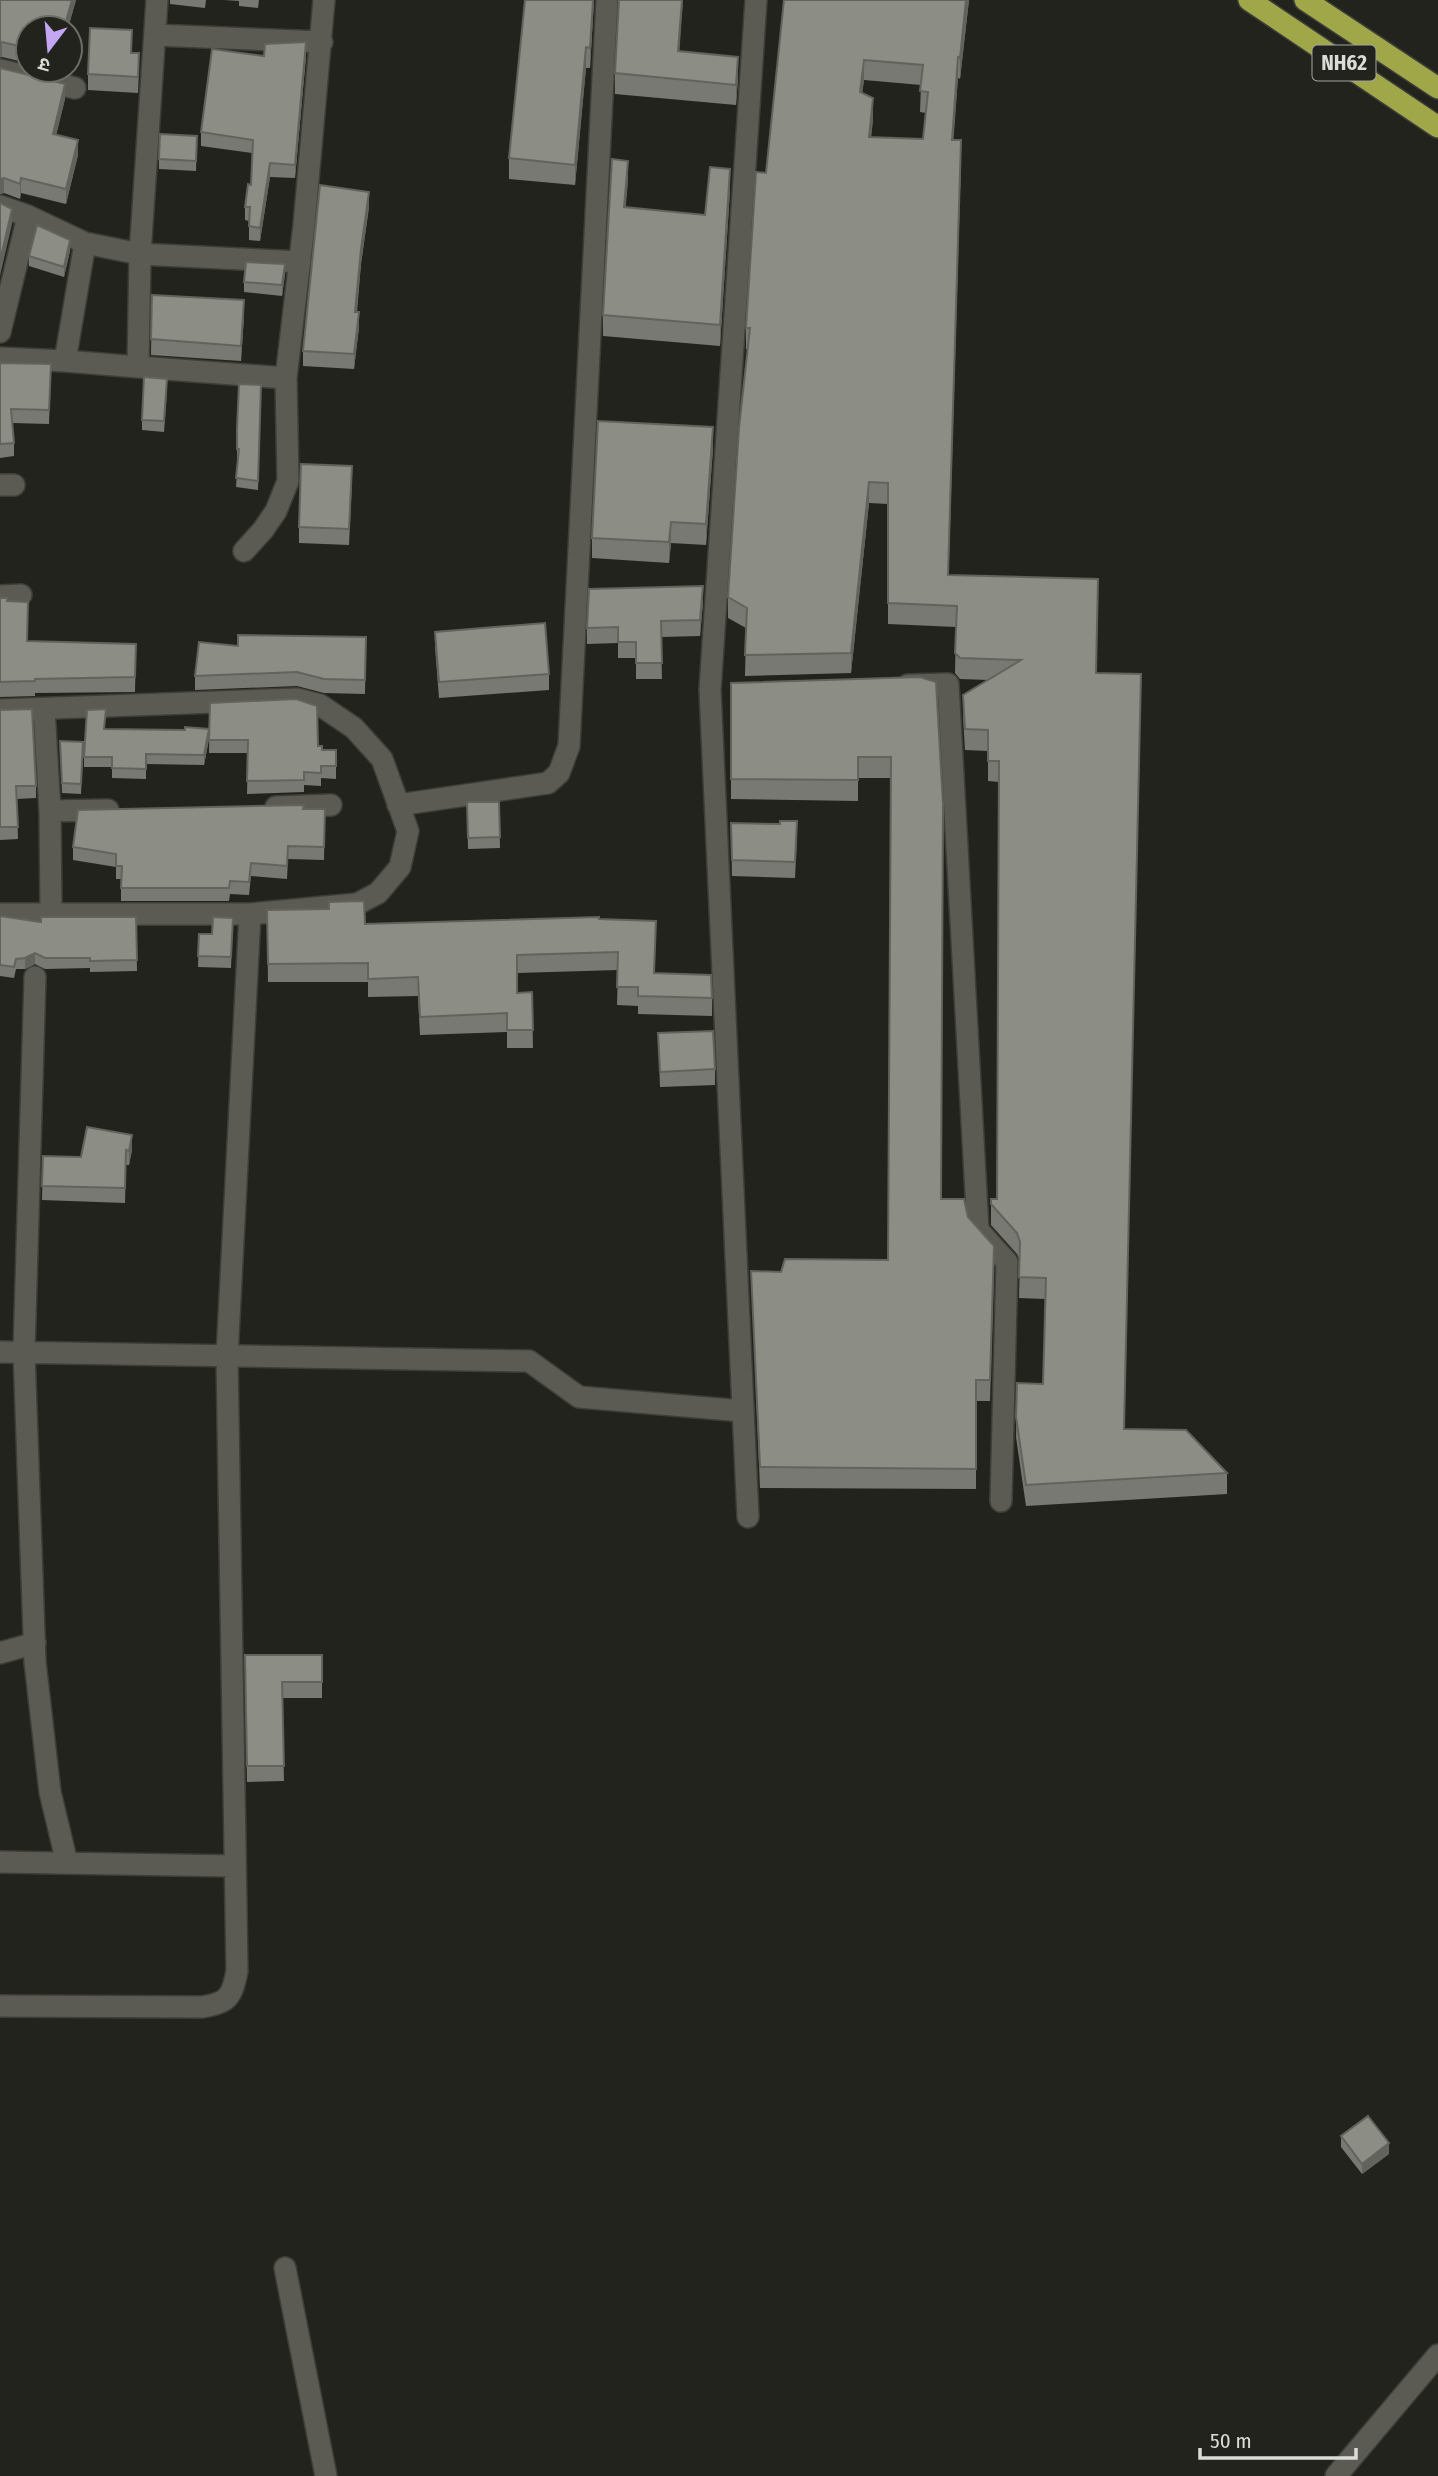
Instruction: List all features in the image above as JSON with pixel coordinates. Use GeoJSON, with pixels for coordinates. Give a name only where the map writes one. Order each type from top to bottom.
{"type":"FeatureCollection","features":[{"type":"Feature","properties":{"kind":"highway","name":"NH62"},"geometry":{"type":"LineString","coordinates":[[1249,0],[1438,127]]}},
{"type":"Feature","properties":{"kind":"highway","name":"NH62"},"geometry":{"type":"LineString","coordinates":[[1305,0],[1438,88]]}},
{"type":"Feature","properties":{"kind":"street"},"geometry":{"type":"LineString","coordinates":[[138,367],[140,254],[157,0]]}},
{"type":"Feature","properties":{"kind":"street"},"geometry":{"type":"LineString","coordinates":[[243,551],[270,520],[288,481],[286,378],[300,261],[324,0]]}},
{"type":"Feature","properties":{"kind":"street"},"geometry":{"type":"LineString","coordinates":[[398,805],[548,783],[559,773],[569,746],[607,0]]}},
{"type":"Feature","properties":{"kind":"street"},"geometry":{"type":"LineString","coordinates":[[748,1517],[710,690],[756,0]]}},
{"type":"Feature","properties":{"kind":"street"},"geometry":{"type":"LineString","coordinates":[[155,36],[322,42]]}},
{"type":"Feature","properties":{"kind":"street"},"geometry":{"type":"LineString","coordinates":[[0,70],[75,88]]}},
{"type":"Feature","properties":{"kind":"street"},"geometry":{"type":"LineString","coordinates":[[0,206],[85,243],[140,254],[300,261]]}},
{"type":"Feature","properties":{"kind":"street"},"geometry":{"type":"LineString","coordinates":[[0,332],[28,216]]}},
{"type":"Feature","properties":{"kind":"street"},"geometry":{"type":"LineString","coordinates":[[65,361],[85,243]]}},
{"type":"Feature","properties":{"kind":"street"},"geometry":{"type":"LineString","coordinates":[[0,358],[286,378]]}},
{"type":"Feature","properties":{"kind":"street"},"geometry":{"type":"LineString","coordinates":[[882,686],[948,684],[978,1230],[1007,1262],[1001,1501]]}},
{"type":"Feature","properties":{"kind":"street"},"geometry":{"type":"LineString","coordinates":[[710,690],[737,689]]}},
{"type":"Feature","properties":{"kind":"street"},"geometry":{"type":"LineString","coordinates":[[0,710],[297,699],[320,705],[354,727],[382,759],[408,831],[400,867],[378,893],[358,904],[250,914],[0,914]]}},
{"type":"Feature","properties":{"kind":"street"},"geometry":{"type":"LineString","coordinates":[[44,709],[50,811],[51,914]]}},
{"type":"Feature","properties":{"kind":"street"},"geometry":{"type":"LineString","coordinates":[[251,807],[331,806]]}},
{"type":"Feature","properties":{"kind":"street"},"geometry":{"type":"LineString","coordinates":[[50,811],[131,810]]}},
{"type":"Feature","properties":{"kind":"street"},"geometry":{"type":"LineString","coordinates":[[0,2006],[202,2007],[221,2004],[235,1984],[237,1971],[227,1356],[250,914]]}},
{"type":"Feature","properties":{"kind":"street"},"geometry":{"type":"LineString","coordinates":[[35,977],[24,1352],[35,1643],[50,1792],[67,1863]]}},
{"type":"Feature","properties":{"kind":"street"},"geometry":{"type":"LineString","coordinates":[[0,1352],[529,1361],[579,1397],[743,1411]]}},
{"type":"Feature","properties":{"kind":"street"},"geometry":{"type":"LineString","coordinates":[[0,1653],[35,1643]]}},
{"type":"Feature","properties":{"kind":"street"},"geometry":{"type":"LineString","coordinates":[[0,1862],[235,1866]]}},
{"type":"Feature","properties":{"kind":"street"},"geometry":{"type":"LineString","coordinates":[[285,2268],[326,2476]]}},
{"type":"Feature","properties":{"kind":"street"},"geometry":{"type":"LineString","coordinates":[[1336,2476],[1438,2355]]}},
{"type":"Feature","properties":{"kind":"building"},"geometry":{"type":"Polygon","coordinates":[[[0,0],[72,0],[68,14],[14,14],[14,45],[0,43],[0,0]]]}},
{"type":"Feature","properties":{"kind":"building"},"geometry":{"type":"Polygon","coordinates":[[[525,0],[593,0],[590,48],[586,47],[575,165],[509,158],[525,0]]]}},
{"type":"Feature","properties":{"kind":"building"},"geometry":{"type":"Polygon","coordinates":[[[619,0],[682,0],[678,51],[738,57],[736,85],[615,73],[619,0]]]}},
{"type":"Feature","properties":{"kind":"building"},"geometry":{"type":"Polygon","coordinates":[[[784,0],[966,0],[960,58],[958,57],[952,140],[961,140],[948,575],[1098,579],[1096,673],[1141,674],[1124,1429],[1186,1430],[1227,1473],[1026,1485],[1016,1417],[1017,1383],[1043,1384],[1046,1278],[1019,1277],[1020,1242],[1017,1233],[991,1204],[991,1199],[997,1199],[999,761],[988,761],[988,730],[965,729],[963,695],[1021,660],[960,658],[955,653],[957,606],[888,603],[888,483],[869,482],[851,653],[745,655],[747,608],[728,597],[739,428],[750,328],[746,328],[756,172],[766,173],[784,0]],[[864,60],[860,92],[873,98],[869,137],[923,139],[928,92],[920,91],[923,65],[864,60]]]}},
{"type":"Feature","properties":{"kind":"building"},"geometry":{"type":"Polygon","coordinates":[[[90,28],[132,30],[131,53],[139,53],[138,77],[88,74],[90,28]]]}},
{"type":"Feature","properties":{"kind":"building"},"geometry":{"type":"Polygon","coordinates":[[[306,42],[295,165],[270,163],[260,228],[249,226],[250,207],[245,207],[248,184],[251,185],[253,140],[201,132],[212,49],[264,56],[265,44],[306,42]]]}},
{"type":"Feature","properties":{"kind":"building"},"geometry":{"type":"Polygon","coordinates":[[[0,68],[14,71],[14,84],[65,84],[53,134],[78,140],[66,189],[21,178],[20,184],[0,179],[0,68]]]}},
{"type":"Feature","properties":{"kind":"building"},"geometry":{"type":"Polygon","coordinates":[[[160,134],[197,136],[196,161],[159,159],[160,134]]]}},
{"type":"Feature","properties":{"kind":"building"},"geometry":{"type":"Polygon","coordinates":[[[612,159],[628,161],[624,207],[705,215],[710,167],[730,169],[720,325],[603,315],[612,159]]]}},
{"type":"Feature","properties":{"kind":"building"},"geometry":{"type":"Polygon","coordinates":[[[320,185],[369,192],[355,312],[359,312],[354,354],[303,351],[320,185]]]}},
{"type":"Feature","properties":{"kind":"building"},"geometry":{"type":"Polygon","coordinates":[[[0,203],[12,209],[0,261],[0,203]]]}},
{"type":"Feature","properties":{"kind":"building"},"geometry":{"type":"Polygon","coordinates":[[[37,225],[70,240],[64,267],[29,256],[37,225]]]}},
{"type":"Feature","properties":{"kind":"building"},"geometry":{"type":"Polygon","coordinates":[[[246,262],[285,264],[282,285],[244,282],[246,262]]]}},
{"type":"Feature","properties":{"kind":"building"},"geometry":{"type":"Polygon","coordinates":[[[152,295],[244,300],[241,346],[151,339],[152,295]]]}},
{"type":"Feature","properties":{"kind":"building"},"geometry":{"type":"Polygon","coordinates":[[[0,363],[51,364],[49,410],[11,409],[14,443],[0,444],[0,363]]]}},
{"type":"Feature","properties":{"kind":"building"},"geometry":{"type":"Polygon","coordinates":[[[144,377],[167,379],[164,421],[142,420],[144,377]]]}},
{"type":"Feature","properties":{"kind":"building"},"geometry":{"type":"Polygon","coordinates":[[[239,384],[261,385],[258,481],[236,478],[239,384]]]}},
{"type":"Feature","properties":{"kind":"building"},"geometry":{"type":"Polygon","coordinates":[[[598,421],[713,427],[706,524],[671,522],[669,542],[592,538],[598,421]]]}},
{"type":"Feature","properties":{"kind":"building"},"geometry":{"type":"Polygon","coordinates":[[[301,464],[352,466],[349,529],[299,527],[301,464]]]}},
{"type":"Feature","properties":{"kind":"building"},"geometry":{"type":"Polygon","coordinates":[[[703,586],[700,620],[661,621],[662,663],[636,663],[636,642],[618,642],[618,627],[587,628],[589,589],[703,586]]]}},
{"type":"Feature","properties":{"kind":"building"},"geometry":{"type":"Polygon","coordinates":[[[0,598],[28,602],[27,641],[136,644],[135,677],[0,682],[0,598]]]}},
{"type":"Feature","properties":{"kind":"building"},"geometry":{"type":"Polygon","coordinates":[[[545,623],[549,674],[439,682],[435,632],[545,623]]]}},
{"type":"Feature","properties":{"kind":"building"},"geometry":{"type":"Polygon","coordinates":[[[238,635],[366,637],[365,680],[324,679],[297,672],[195,676],[199,642],[238,646],[238,635]]]}},
{"type":"Feature","properties":{"kind":"building"},"geometry":{"type":"Polygon","coordinates":[[[920,677],[936,682],[943,804],[941,1199],[964,1199],[968,1217],[994,1246],[990,1380],[976,1380],[976,1469],[760,1467],[751,1271],[781,1272],[785,1259],[888,1260],[891,757],[858,757],[858,780],[731,779],[731,683],[920,677]]]}},
{"type":"Feature","properties":{"kind":"building"},"geometry":{"type":"Polygon","coordinates":[[[296,699],[317,706],[318,746],[322,746],[322,750],[336,750],[336,766],[321,766],[321,773],[304,772],[304,780],[247,781],[248,740],[209,740],[210,703],[296,699]]]}},
{"type":"Feature","properties":{"kind":"building"},"geometry":{"type":"Polygon","coordinates":[[[32,709],[36,786],[16,786],[18,827],[0,827],[0,710],[32,709]]]}},
{"type":"Feature","properties":{"kind":"building"},"geometry":{"type":"Polygon","coordinates":[[[106,709],[104,729],[209,729],[204,755],[146,754],[146,769],[112,768],[112,757],[84,757],[87,710],[106,709]]]}},
{"type":"Feature","properties":{"kind":"building"},"geometry":{"type":"Polygon","coordinates":[[[60,741],[83,742],[81,784],[62,783],[60,741]]]}},
{"type":"Feature","properties":{"kind":"building"},"geometry":{"type":"Polygon","coordinates":[[[467,802],[499,802],[500,837],[468,838],[467,802]]]}},
{"type":"Feature","properties":{"kind":"building"},"geometry":{"type":"Polygon","coordinates":[[[304,805],[303,809],[325,809],[324,847],[288,846],[287,866],[251,863],[249,882],[230,881],[229,888],[121,888],[122,866],[116,866],[116,854],[73,847],[78,810],[304,805]]]}},
{"type":"Feature","properties":{"kind":"building"},"geometry":{"type":"Polygon","coordinates":[[[780,821],[797,821],[795,862],[732,860],[731,823],[780,824],[780,821]]]}},
{"type":"Feature","properties":{"kind":"building"},"geometry":{"type":"Polygon","coordinates":[[[364,901],[365,924],[599,917],[656,921],[654,973],[711,975],[712,998],[638,996],[638,987],[617,987],[618,952],[517,955],[517,993],[532,992],[533,1030],[507,1030],[507,1013],[420,1017],[418,977],[368,979],[368,963],[268,964],[267,910],[329,909],[329,902],[364,901]]]}},
{"type":"Feature","properties":{"kind":"building"},"geometry":{"type":"Polygon","coordinates":[[[0,916],[41,922],[41,917],[136,917],[137,960],[45,958],[35,953],[16,959],[14,967],[0,965],[0,916]]]}},
{"type":"Feature","properties":{"kind":"building"},"geometry":{"type":"Polygon","coordinates":[[[213,917],[233,918],[231,957],[198,956],[199,934],[212,934],[213,917]]]}},
{"type":"Feature","properties":{"kind":"building"},"geometry":{"type":"Polygon","coordinates":[[[713,1031],[715,1069],[660,1072],[658,1033],[713,1031]]]}},
{"type":"Feature","properties":{"kind":"building"},"geometry":{"type":"Polygon","coordinates":[[[87,1127],[132,1135],[129,1151],[126,1150],[125,1188],[42,1186],[43,1156],[81,1157],[87,1127]]]}},
{"type":"Feature","properties":{"kind":"building"},"geometry":{"type":"Polygon","coordinates":[[[245,1655],[322,1655],[322,1682],[282,1682],[284,1766],[247,1766],[245,1655]]]}},
{"type":"Feature","properties":{"kind":"building"},"geometry":{"type":"Polygon","coordinates":[[[1368,2116],[1389,2143],[1362,2164],[1341,2136],[1368,2116]]]}}]}
